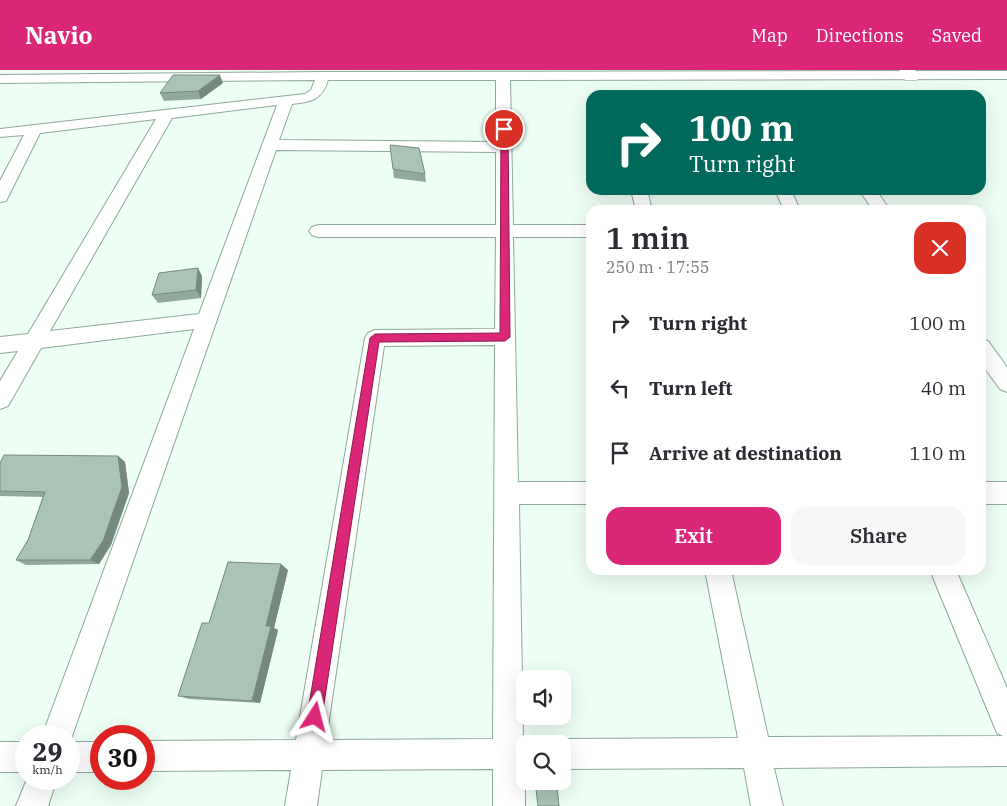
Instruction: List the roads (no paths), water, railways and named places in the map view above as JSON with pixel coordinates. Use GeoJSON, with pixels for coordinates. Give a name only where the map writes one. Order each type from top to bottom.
{"type":"FeatureCollection","features":[{"type":"Feature","properties":{"kind":"street"},"geometry":{"type":"LineString","coordinates":[[0,79],[208,74],[323,76],[368,73],[617,81],[909,73],[1007,75]]}},
{"type":"Feature","properties":{"kind":"street"},"geometry":{"type":"LineString","coordinates":[[0,132],[313,97],[318,94],[323,76]]}},
{"type":"Feature","properties":{"kind":"street"},"geometry":{"type":"LineString","coordinates":[[781,76],[790,89]]}},
{"type":"Feature","properties":{"kind":"street"},"geometry":{"type":"LineString","coordinates":[[504,77],[507,493],[516,735]]}},
{"type":"Feature","properties":{"kind":"street"},"geometry":{"type":"LineString","coordinates":[[61,725],[286,100]]}},
{"type":"Feature","properties":{"kind":"street"},"geometry":{"type":"LineString","coordinates":[[0,400],[167,112]]}},
{"type":"Feature","properties":{"kind":"street"},"geometry":{"type":"LineString","coordinates":[[0,197],[35,128]]}},
{"type":"Feature","properties":{"kind":"street"},"geometry":{"type":"LineString","coordinates":[[270,144],[504,147]]}},
{"type":"Feature","properties":{"kind":"street"},"geometry":{"type":"LineString","coordinates":[[318,231],[586,231]]}},
{"type":"Feature","properties":{"kind":"street"},"geometry":{"type":"LineString","coordinates":[[0,345],[207,320]]}},
{"type":"Feature","properties":{"kind":"street"},"geometry":{"type":"LineString","coordinates":[[301,806],[375,338],[505,337]]}},
{"type":"Feature","properties":{"kind":"street"},"geometry":{"type":"LineString","coordinates":[[986,354],[1007,383]]}},
{"type":"Feature","properties":{"kind":"street"},"geometry":{"type":"LineString","coordinates":[[507,493],[586,493]]}},
{"type":"Feature","properties":{"kind":"street"},"geometry":{"type":"LineString","coordinates":[[986,493],[1007,493]]}},
{"type":"Feature","properties":{"kind":"street"},"geometry":{"type":"LineString","coordinates":[[719,575],[767,806]]}},
{"type":"Feature","properties":{"kind":"street"},"geometry":{"type":"LineString","coordinates":[[945,575],[1007,723]]}},
{"type":"Feature","properties":{"kind":"street"},"geometry":{"type":"LineString","coordinates":[[571,754],[1007,751]]}},
{"type":"Feature","properties":{"kind":"street"},"geometry":{"type":"LineString","coordinates":[[155,756],[516,754]]}},
{"type":"Feature","properties":{"kind":"street"},"geometry":{"type":"LineString","coordinates":[[0,757],[15,757]]}},
{"type":"Feature","properties":{"kind":"street"},"geometry":{"type":"LineString","coordinates":[[509,806],[516,760]]}},
{"type":"Feature","properties":{"kind":"street"},"geometry":{"type":"LineString","coordinates":[[32,806],[38,790]]}}]}
